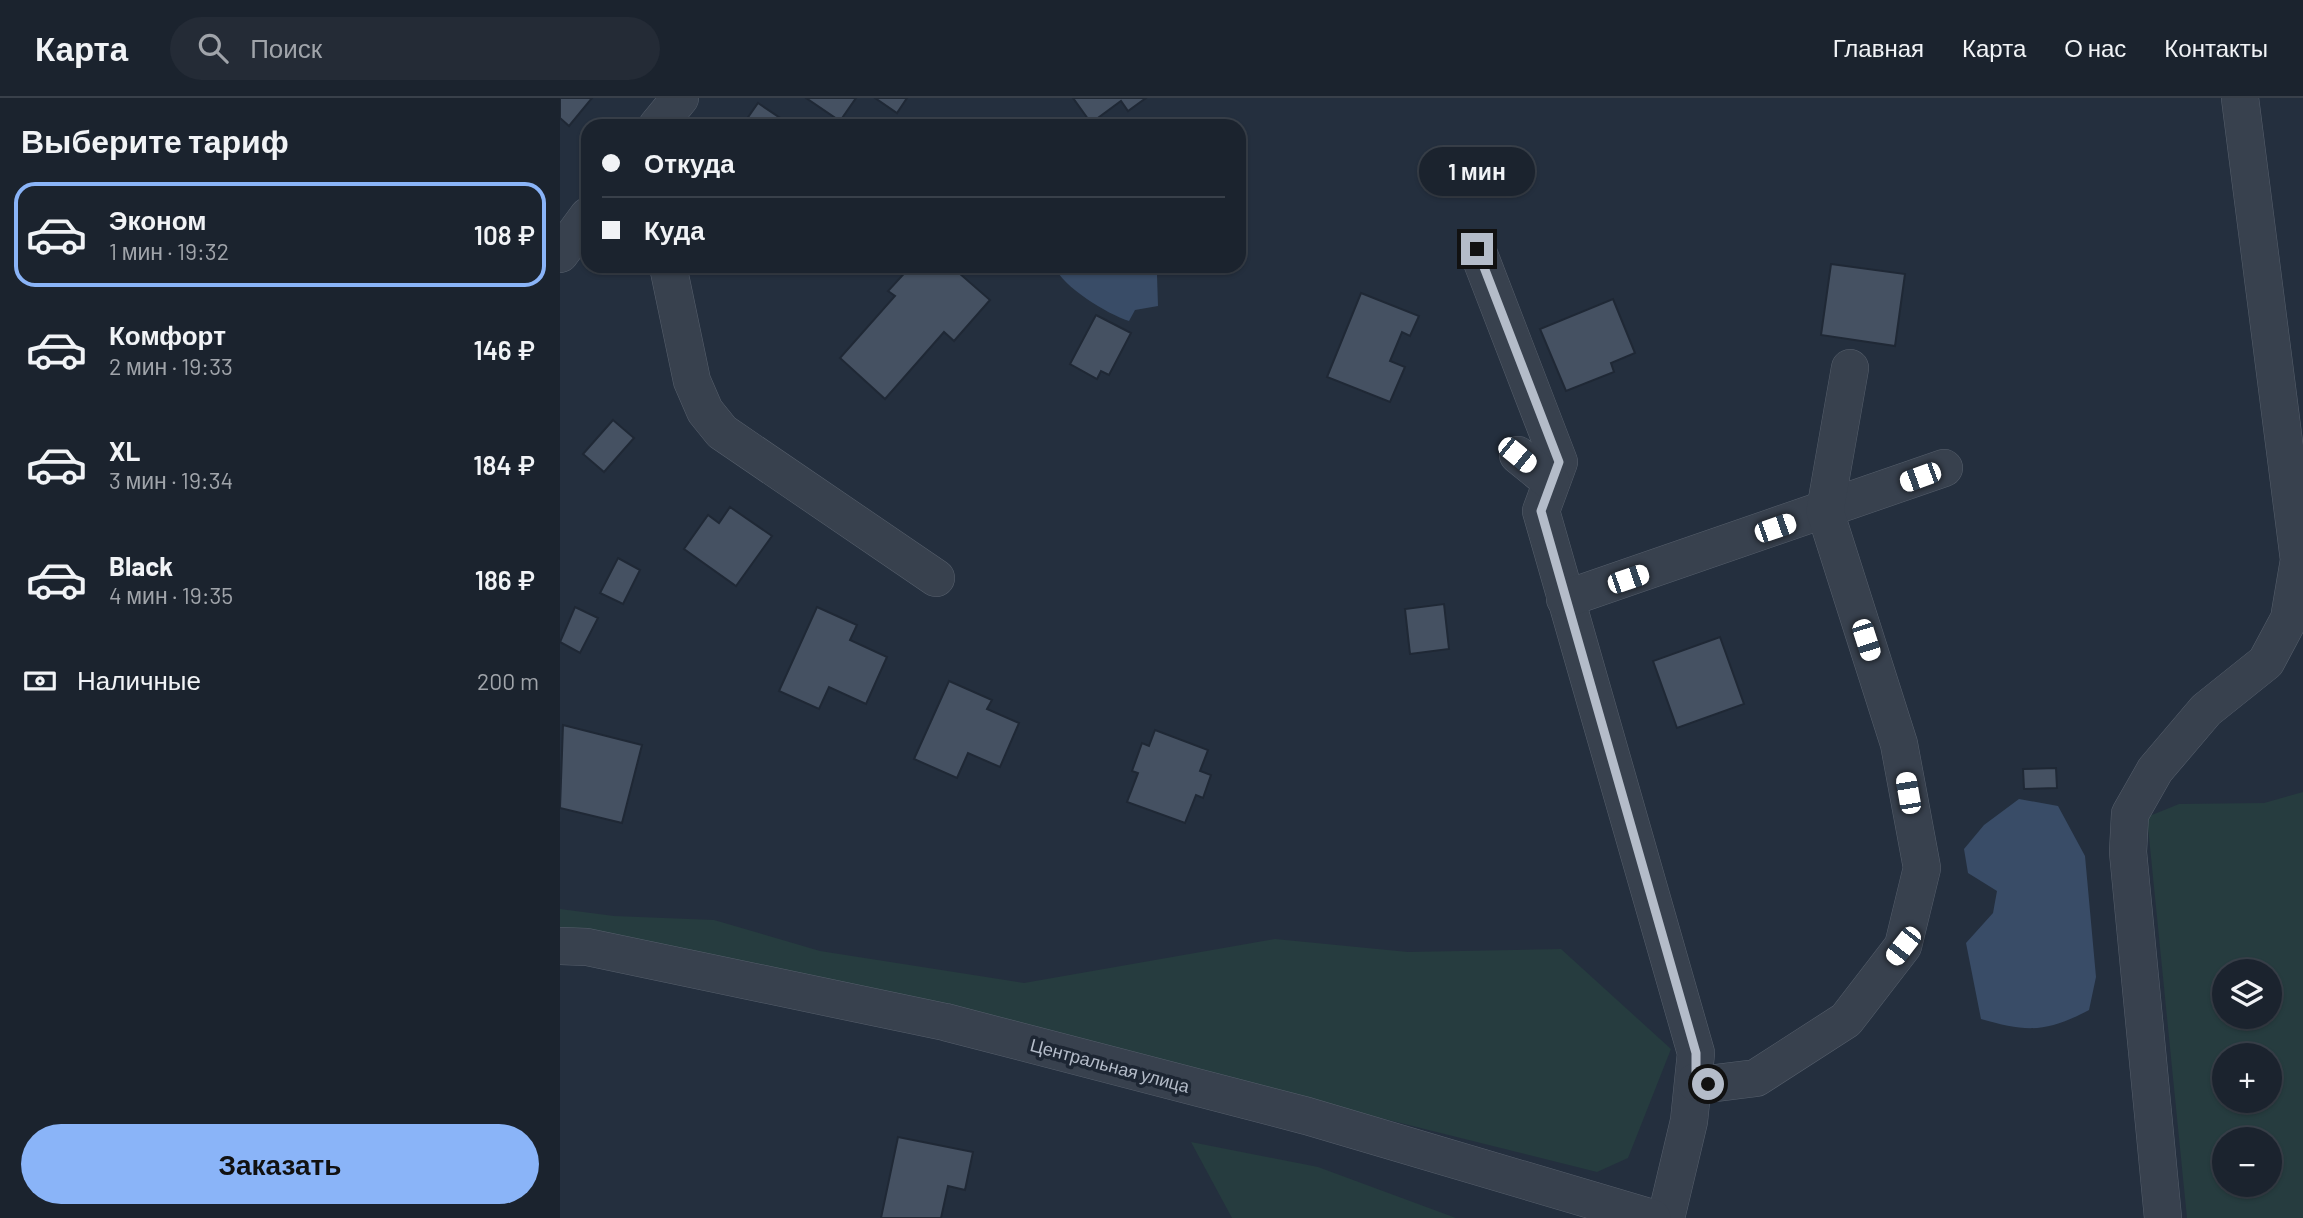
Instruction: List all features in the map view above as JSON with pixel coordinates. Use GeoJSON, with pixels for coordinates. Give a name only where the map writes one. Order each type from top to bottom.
{"type":"FeatureCollection","features":[{"type":"Feature","properties":{"kind":"street"},"geometry":{"type":"LineString","coordinates":[[663,119],[680,98]]}},
{"type":"Feature","properties":{"kind":"street"},"geometry":{"type":"LineString","coordinates":[[2163,1218],[2128,852],[2130,814],[2155,770],[2206,710],[2266,662],[2289,619],[2299,560],[2240,98]]}},
{"type":"Feature","properties":{"kind":"street"},"geometry":{"type":"LineString","coordinates":[[560,254],[581,226]]}},
{"type":"Feature","properties":{"kind":"street"},"geometry":{"type":"LineString","coordinates":[[1477,249],[1559,462],[1541,511],[1696,1053],[1696,1082],[1666,1218]]}},
{"type":"Feature","properties":{"kind":"street"},"geometry":{"type":"LineString","coordinates":[[669,273],[692,381],[705,411],[722,432],[936,578]]}},
{"type":"Feature","properties":{"kind":"street"},"geometry":{"type":"LineString","coordinates":[[1696,1082],[1708,1084],[1756,1078],[1846,1020],[1903,946],[1922,868],[1899,744],[1825,511],[1850,368]]}},
{"type":"Feature","properties":{"kind":"street"},"geometry":{"type":"LineString","coordinates":[[1517,455],[1551,482]]}},
{"type":"Feature","properties":{"kind":"street"},"geometry":{"type":"LineString","coordinates":[[1566,598],[1944,468]]}},
{"type":"Feature","properties":{"kind":"street","name":"Центральная улица"},"geometry":{"type":"LineString","coordinates":[[560,946],[587,947],[945,1022],[1307,1116],[1651,1218]]}},
{"type":"Feature","properties":{"kind":"green space"},"geometry":{"type":"Polygon","coordinates":[[[2303,792],[2303,1218],[2187,1218],[2147,817],[2179,804],[2264,803],[2303,792]]]}},
{"type":"Feature","properties":{"kind":"green space"},"geometry":{"type":"Polygon","coordinates":[[[560,909],[614,916],[714,920],[820,951],[1024,983],[1275,939],[1408,952],[1561,949],[1671,1049],[1628,1158],[1597,1172],[915,1002],[560,943],[560,909]]]}},
{"type":"Feature","properties":{"kind":"green space"},"geometry":{"type":"Polygon","coordinates":[[[1191,1142],[1318,1167],[1456,1218],[1232,1218],[1191,1142]]]}},
{"type":"Feature","properties":{"kind":"water"},"geometry":{"type":"Polygon","coordinates":[[[1159,273],[1158,306],[1135,310],[1129,321],[1098,306],[1076,291],[1059,274],[1159,273]]]}},
{"type":"Feature","properties":{"kind":"water"},"geometry":{"type":"Polygon","coordinates":[[[2019,799],[2058,806],[2085,856],[2096,977],[2089,1010],[2060,1023],[2036,1028],[1981,1019],[1966,943],[1993,913],[1997,891],[1968,873],[1964,849],[1984,825],[2019,799]]]}},
{"type":"Feature","properties":{"kind":"building"},"geometry":{"type":"Polygon","coordinates":[[[560,98],[592,98],[569,126],[560,118],[560,98]]]}},
{"type":"Feature","properties":{"kind":"building"},"geometry":{"type":"Polygon","coordinates":[[[806,98],[856,98],[841,119],[837,119],[806,98]]]}},
{"type":"Feature","properties":{"kind":"building"},"geometry":{"type":"Polygon","coordinates":[[[875,98],[907,98],[897,113],[875,98]]]}},
{"type":"Feature","properties":{"kind":"building"},"geometry":{"type":"Polygon","coordinates":[[[1073,98],[1146,98],[1128,111],[1121,101],[1096,119],[1088,119],[1073,98]]]}},
{"type":"Feature","properties":{"kind":"building"},"geometry":{"type":"Polygon","coordinates":[[[758,103],[782,119],[747,119],[758,103]]]}},
{"type":"Feature","properties":{"kind":"building"},"geometry":{"type":"Polygon","coordinates":[[[1831,264],[1905,274],[1895,346],[1821,335],[1831,264]]]}},
{"type":"Feature","properties":{"kind":"building"},"geometry":{"type":"Polygon","coordinates":[[[905,273],[959,273],[990,300],[954,341],[944,332],[885,399],[840,358],[895,296],[888,291],[905,273]]]}},
{"type":"Feature","properties":{"kind":"building"},"geometry":{"type":"Polygon","coordinates":[[[1361,293],[1419,316],[1410,336],[1402,332],[1390,361],[1405,367],[1390,402],[1327,377],[1361,293]]]}},
{"type":"Feature","properties":{"kind":"building"},"geometry":{"type":"Polygon","coordinates":[[[1613,299],[1635,353],[1611,363],[1614,372],[1566,391],[1540,329],[1613,299]]]}},
{"type":"Feature","properties":{"kind":"building"},"geometry":{"type":"Polygon","coordinates":[[[1096,315],[1131,333],[1109,375],[1101,371],[1097,379],[1070,364],[1096,315]]]}},
{"type":"Feature","properties":{"kind":"building"},"geometry":{"type":"Polygon","coordinates":[[[613,420],[634,438],[604,472],[583,454],[613,420]]]}},
{"type":"Feature","properties":{"kind":"building"},"geometry":{"type":"Polygon","coordinates":[[[730,507],[772,536],[736,586],[684,549],[708,515],[719,523],[730,507]]]}},
{"type":"Feature","properties":{"kind":"building"},"geometry":{"type":"Polygon","coordinates":[[[618,558],[640,570],[623,604],[600,593],[618,558]]]}},
{"type":"Feature","properties":{"kind":"building"},"geometry":{"type":"Polygon","coordinates":[[[1444,604],[1449,649],[1410,654],[1405,609],[1444,604]]]}},
{"type":"Feature","properties":{"kind":"building"},"geometry":{"type":"Polygon","coordinates":[[[575,607],[598,618],[580,653],[560,642],[575,607]]]}},
{"type":"Feature","properties":{"kind":"building"},"geometry":{"type":"Polygon","coordinates":[[[817,607],[857,625],[850,640],[887,657],[866,704],[829,687],[819,709],[779,691],[817,607]]]}},
{"type":"Feature","properties":{"kind":"building"},"geometry":{"type":"Polygon","coordinates":[[[1720,637],[1744,704],[1677,728],[1653,661],[1720,637]]]}},
{"type":"Feature","properties":{"kind":"building"},"geometry":{"type":"Polygon","coordinates":[[[949,681],[992,700],[987,709],[1019,723],[1000,767],[968,753],[957,778],[914,759],[949,681]]]}},
{"type":"Feature","properties":{"kind":"building"},"geometry":{"type":"Polygon","coordinates":[[[563,725],[642,745],[622,823],[560,808],[563,725]]]}},
{"type":"Feature","properties":{"kind":"building"},"geometry":{"type":"Polygon","coordinates":[[[1155,730],[1208,750],[1200,771],[1211,775],[1203,798],[1196,795],[1185,823],[1127,802],[1138,773],[1132,771],[1142,743],[1149,746],[1155,730]]]}},
{"type":"Feature","properties":{"kind":"building"},"geometry":{"type":"Polygon","coordinates":[[[2056,768],[2057,788],[2024,789],[2023,769],[2056,768]]]}},
{"type":"Feature","properties":{"kind":"building"},"geometry":{"type":"Polygon","coordinates":[[[898,1137],[973,1152],[965,1190],[948,1186],[941,1218],[881,1218],[898,1137]]]}},
{"type":"Feature","properties":{"kind":"route"},"geometry":{"type":"LineString","coordinates":[[1477,249],[1559,462],[1541,511],[1696,1053],[1696,1082],[1708,1084]]}}]}
